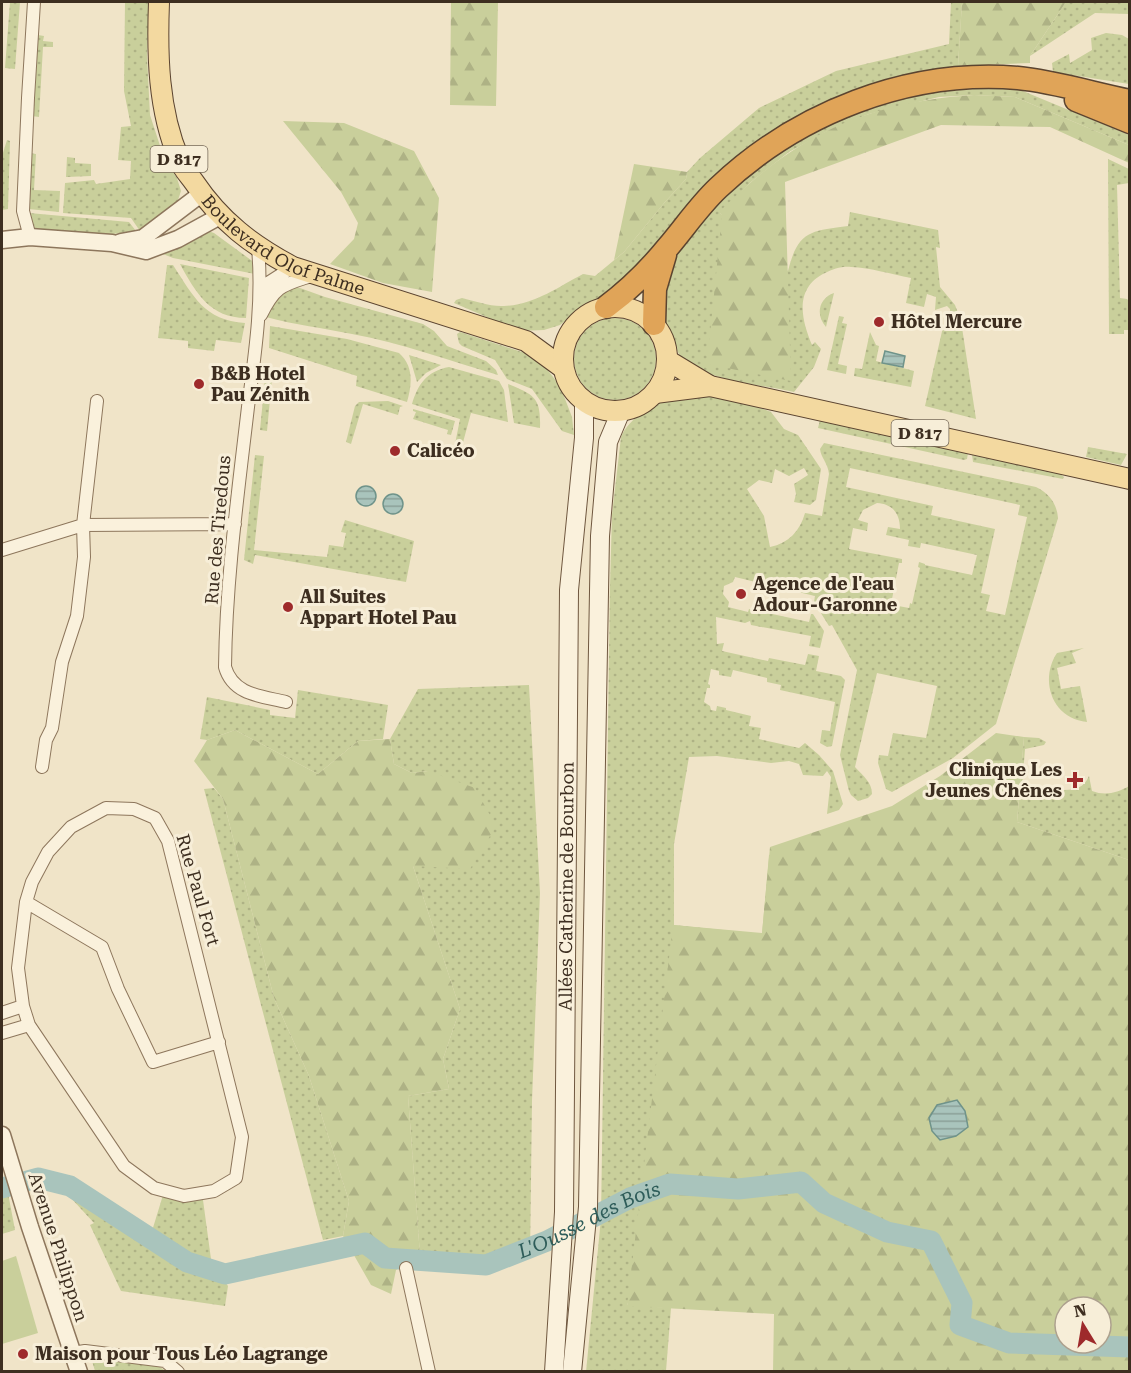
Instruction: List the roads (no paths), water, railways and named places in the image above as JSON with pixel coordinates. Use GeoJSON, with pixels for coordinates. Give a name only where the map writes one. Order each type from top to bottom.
{"type":"FeatureCollection","features":[{"type":"Feature","properties":{"kind":"highway"},"geometry":{"type":"LineString","coordinates":[[606,308],[636,282],[704,203],[733,175],[771,146],[822,116],[861,99],[924,83],[984,77],[1021,79],[1130,101]]}},
{"type":"Feature","properties":{"kind":"highway"},"geometry":{"type":"LineString","coordinates":[[1021,79],[1130,122]]}},
{"type":"Feature","properties":{"kind":"highway"},"geometry":{"type":"LineString","coordinates":[[654,324],[655,289],[667,248]]}},
{"type":"Feature","properties":{"kind":"main road","name":"Boulevard Olof Palme"},"geometry":{"type":"LineString","coordinates":[[159,2],[157,42],[163,103],[169,129],[179,162],[201,194],[220,216],[258,248],[293,267],[526,341],[563,368]]}},
{"type":"Feature","properties":{"kind":"main road"},"geometry":{"type":"LineString","coordinates":[[617,307],[638,312],[654,324],[663,339],[667,360],[664,378],[655,393],[635,407],[621,411],[598,408],[584,401],[571,388],[563,368],[563,349],[571,331],[590,313],[617,307]]}},
{"type":"Feature","properties":{"kind":"main road","name":"Boulevard Olof Palme"},"geometry":{"type":"LineString","coordinates":[[526,341],[549,338],[571,331]]}},
{"type":"Feature","properties":{"kind":"main road","name":"D 817"},"geometry":{"type":"LineString","coordinates":[[667,360],[710,386]]}},
{"type":"Feature","properties":{"kind":"main road","name":"D 817"},"geometry":{"type":"LineString","coordinates":[[655,393],[710,386],[1129,474]]}},
{"type":"Feature","properties":{"kind":"main road","name":"Allées Catherine de Bourbon"},"geometry":{"type":"LineString","coordinates":[[554,1371],[564,1212],[569,590],[584,438],[584,401]]}},
{"type":"Feature","properties":{"kind":"main road","name":"Allées Catherine de Bourbon"},"geometry":{"type":"LineString","coordinates":[[572,1371],[588,1207],[600,536],[608,442],[621,411]]}},
{"type":"Feature","properties":{"kind":"street"},"geometry":{"type":"LineString","coordinates":[[30,237],[24,211],[34,2]]}},
{"type":"Feature","properties":{"kind":"street"},"geometry":{"type":"LineString","coordinates":[[112,243],[142,238],[201,194]]}},
{"type":"Feature","properties":{"kind":"street"},"geometry":{"type":"LineString","coordinates":[[2,240],[30,237],[112,243],[146,251],[178,239],[220,216]]}},
{"type":"Feature","properties":{"kind":"street","name":"Rue des Tiredous"},"geometry":{"type":"LineString","coordinates":[[258,248],[260,297],[235,525],[225,667],[227,676],[235,686],[249,694],[286,702]]}},
{"type":"Feature","properties":{"kind":"street"},"geometry":{"type":"LineString","coordinates":[[260,297],[268,283],[293,267]]}},
{"type":"Feature","properties":{"kind":"street","name":"Rue des Tiredous"},"geometry":{"type":"LineString","coordinates":[[258,321],[271,295],[287,284],[314,275]]}},
{"type":"Feature","properties":{"kind":"street"},"geometry":{"type":"LineString","coordinates":[[42,767],[46,740],[52,728],[62,662],[77,616],[84,557],[82,525],[97,401]]}},
{"type":"Feature","properties":{"kind":"street"},"geometry":{"type":"LineString","coordinates":[[2,550],[82,525],[235,525]]}},
{"type":"Feature","properties":{"kind":"street","name":"Rue Paul Fort"},"geometry":{"type":"LineString","coordinates":[[106,808],[134,809],[155,818],[168,841],[242,1137],[236,1178],[214,1191],[184,1196],[154,1188],[124,1166],[29,1025],[22,1006],[18,968],[26,902],[32,882],[48,852],[71,828],[106,808]]}},
{"type":"Feature","properties":{"kind":"street"},"geometry":{"type":"LineString","coordinates":[[26,902],[102,946],[118,989],[153,1062],[219,1042]]}},
{"type":"Feature","properties":{"kind":"street"},"geometry":{"type":"LineString","coordinates":[[2,1013],[22,1006]]}},
{"type":"Feature","properties":{"kind":"street"},"geometry":{"type":"LineString","coordinates":[[2,1033],[29,1025]]}},
{"type":"Feature","properties":{"kind":"street","name":"Avenue Philippon"},"geometry":{"type":"LineString","coordinates":[[2,1135],[20,1198],[79,1371]]}},
{"type":"Feature","properties":{"kind":"street"},"geometry":{"type":"LineString","coordinates":[[406,1268],[429,1371]]}},
{"type":"Feature","properties":{"kind":"street"},"geometry":{"type":"LineString","coordinates":[[73,1353],[85,1351],[165,1361],[178,1371]]}},
{"type":"Feature","properties":{"kind":"water"},"geometry":{"type":"Polygon","coordinates":[[[885,351],[905,356],[903,367],[882,363],[885,351]]]}},
{"type":"Feature","properties":{"kind":"water"},"geometry":{"type":"Polygon","coordinates":[[[366,486],[373,489],[376,496],[373,503],[366,506],[359,503],[356,496],[359,489],[366,486]]]}},
{"type":"Feature","properties":{"kind":"water"},"geometry":{"type":"Polygon","coordinates":[[[393,494],[400,497],[403,504],[400,511],[393,514],[386,511],[383,504],[386,497],[393,494]]]}},
{"type":"Feature","properties":{"kind":"water"},"geometry":{"type":"Polygon","coordinates":[[[957,1100],[965,1111],[968,1127],[956,1136],[940,1140],[932,1131],[929,1118],[937,1105],[957,1100]]]}},
{"type":"Feature","properties":{"kind":"waterway","name":"L'Ousse des Bois"},"geometry":{"type":"LineString","coordinates":[[2,1188],[38,1178],[70,1186],[187,1262],[225,1274],[365,1243],[385,1258],[486,1265],[547,1241],[630,1198],[670,1184],[738,1189],[801,1182],[824,1203],[887,1232],[931,1241],[962,1303],[960,1325],[1009,1343],[1130,1347]]}},
{"type":"Feature","properties":{"kind":"place","name":"Hôtel Mercure"},"geometry":{"type":"Point","coordinates":[879,322]}},
{"type":"Feature","properties":{"kind":"place","name":"B&B Hotel Pau Zénith"},"geometry":{"type":"Point","coordinates":[199,384]}},
{"type":"Feature","properties":{"kind":"place","name":"Calicéo"},"geometry":{"type":"Point","coordinates":[395,451]}},
{"type":"Feature","properties":{"kind":"place","name":"Agence de l'eau Adour-Garonne"},"geometry":{"type":"Point","coordinates":[741,594]}},
{"type":"Feature","properties":{"kind":"place","name":"All Suites Appart Hotel Pau"},"geometry":{"type":"Point","coordinates":[288,607]}},
{"type":"Feature","properties":{"kind":"place","name":"Clinique Les Jeunes Chênes"},"geometry":{"type":"Point","coordinates":[1075,780]}},
{"type":"Feature","properties":{"kind":"place","name":"Maison pour Tous Léo Lagrange"},"geometry":{"type":"Point","coordinates":[23,1354]}}]}
